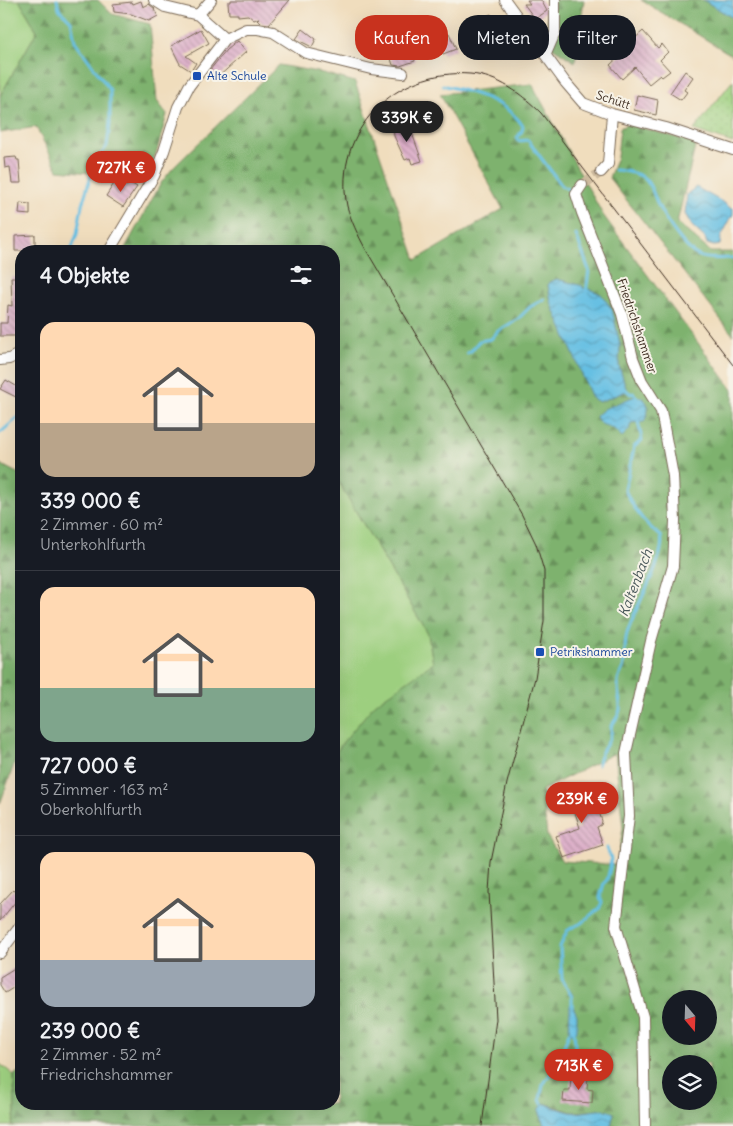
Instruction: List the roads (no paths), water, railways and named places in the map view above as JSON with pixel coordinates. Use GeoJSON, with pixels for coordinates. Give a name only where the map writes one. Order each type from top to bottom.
{"type":"FeatureCollection","features":[{"type":"Feature","properties":{"kind":"street"},"geometry":{"type":"LineString","coordinates":[[154,0],[165,7],[198,15],[225,39]]}},
{"type":"Feature","properties":{"kind":"street"},"geometry":{"type":"LineString","coordinates":[[198,15],[211,0]]}},
{"type":"Feature","properties":{"kind":"street","name":"Schütt"},"geometry":{"type":"LineString","coordinates":[[505,0],[516,15]]}},
{"type":"Feature","properties":{"kind":"street"},"geometry":{"type":"LineString","coordinates":[[549,47],[555,33],[555,0]]}},
{"type":"Feature","properties":{"kind":"street"},"geometry":{"type":"LineString","coordinates":[[113,245],[154,176],[178,107],[189,86],[225,39],[246,28],[274,32],[306,53],[371,69],[403,73]]}},
{"type":"Feature","properties":{"kind":"street","name":"Schütt"},"geometry":{"type":"LineString","coordinates":[[549,58],[565,82],[584,103],[612,114],[666,128],[733,150]]}},
{"type":"Feature","properties":{"kind":"street"},"geometry":{"type":"LineString","coordinates":[[601,172],[608,164],[612,114]]}},
{"type":"Feature","properties":{"kind":"street","name":"Friedrichshammer"},"geometry":{"type":"LineString","coordinates":[[582,185],[576,194],[622,314],[633,358],[642,381],[661,411],[673,476],[674,566],[651,641],[626,753],[629,816],[616,926],[643,1017],[645,1126]]}},
{"type":"Feature","properties":{"kind":"street"},"geometry":{"type":"LineString","coordinates":[[0,360],[15,356]]}},
{"type":"Feature","properties":{"kind":"street"},"geometry":{"type":"LineString","coordinates":[[0,953],[15,933]]}},
{"type":"Feature","properties":{"kind":"water"},"geometry":{"type":"Polygon","coordinates":[[[703,0],[733,0],[733,18],[703,0]]]}},
{"type":"Feature","properties":{"kind":"water"},"geometry":{"type":"Polygon","coordinates":[[[696,187],[733,208],[733,214],[721,237],[720,245],[707,244],[705,238],[692,226],[685,214],[687,194],[696,187]]]}},
{"type":"Feature","properties":{"kind":"water"},"geometry":{"type":"Polygon","coordinates":[[[557,279],[583,286],[583,288],[601,294],[612,309],[620,344],[619,366],[627,391],[599,402],[592,398],[551,302],[548,285],[549,282],[557,279]]]}},
{"type":"Feature","properties":{"kind":"water"},"geometry":{"type":"Polygon","coordinates":[[[635,396],[644,399],[648,406],[644,422],[631,423],[629,430],[622,437],[613,429],[599,422],[596,416],[604,409],[635,396]]]}},
{"type":"Feature","properties":{"kind":"water"},"geometry":{"type":"Polygon","coordinates":[[[572,1004],[577,1015],[577,1031],[570,1034],[570,1005],[572,1004]]]}},
{"type":"Feature","properties":{"kind":"water"},"geometry":{"type":"Polygon","coordinates":[[[544,1103],[576,1113],[598,1110],[609,1111],[614,1113],[611,1126],[544,1126],[539,1110],[544,1103]]]}},
{"type":"Feature","properties":{"kind":"waterway"},"geometry":{"type":"LineString","coordinates":[[57,0],[59,9],[71,21],[75,41],[110,90],[110,124],[107,146],[94,165],[82,205],[73,245]]}},
{"type":"Feature","properties":{"kind":"waterway"},"geometry":{"type":"LineString","coordinates":[[443,85],[488,98],[507,109],[523,126],[517,138],[518,141],[528,140],[562,186],[570,190]]}},
{"type":"Feature","properties":{"kind":"waterway","name":"Kaltenbach"},"geometry":{"type":"LineString","coordinates":[[615,170],[634,173],[647,181],[670,226],[694,253],[707,258],[733,258]]}},
{"type":"Feature","properties":{"kind":"waterway","name":"Kaltenbach"},"geometry":{"type":"LineString","coordinates":[[576,235],[589,270],[586,293]]}},
{"type":"Feature","properties":{"kind":"waterway"},"geometry":{"type":"LineString","coordinates":[[467,353],[479,341],[491,339],[498,331],[518,319],[530,307],[544,299]]}},
{"type":"Feature","properties":{"kind":"waterway","name":"Kaltenbach"},"geometry":{"type":"LineString","coordinates":[[625,389],[637,397]]}},
{"type":"Feature","properties":{"kind":"waterway"},"geometry":{"type":"LineString","coordinates":[[0,433],[15,420]]}},
{"type":"Feature","properties":{"kind":"waterway","name":"Kaltenbach"},"geometry":{"type":"LineString","coordinates":[[598,765],[600,755],[610,737],[611,726],[619,714],[618,680],[624,664],[627,633],[654,570],[662,545],[661,536],[640,516],[625,490],[634,447],[642,440],[638,421]]}},
{"type":"Feature","properties":{"kind":"waterway","name":"Kaltenbach"},"geometry":{"type":"LineString","coordinates":[[572,1007],[572,997],[562,979],[560,947],[567,931],[582,923],[599,909],[602,902],[600,897],[610,868],[611,859],[607,848]]}},
{"type":"Feature","properties":{"kind":"waterway","name":"Kaltenbach"},"geometry":{"type":"LineString","coordinates":[[570,1073],[575,1045],[574,1030]]}},
{"type":"Feature","properties":{"kind":"waterway"},"geometry":{"type":"LineString","coordinates":[[542,1104],[540,1099],[543,1085],[558,1062],[569,1033]]}},
{"type":"Feature","properties":{"kind":"tunnel"},"geometry":{"type":"LineString","coordinates":[[582,185],[601,172]]}},
{"type":"Feature","properties":{"kind":"tram line"},"geometry":{"type":"LineString","coordinates":[[482,1126],[496,1019],[489,892],[491,862],[507,783],[535,678],[544,621],[544,571],[536,544],[522,515],[357,233],[347,206],[345,179],[349,153],[360,130],[375,110],[395,93],[417,82],[443,75],[470,74],[490,78],[509,87],[541,113],[733,365]]}},
{"type":"Feature","properties":{"kind":"place","name":"Alte Schule"},"geometry":{"type":"Point","coordinates":[197,76]}},
{"type":"Feature","properties":{"kind":"place","name":"Petrikshammer"},"geometry":{"type":"Point","coordinates":[540,652]}}]}
